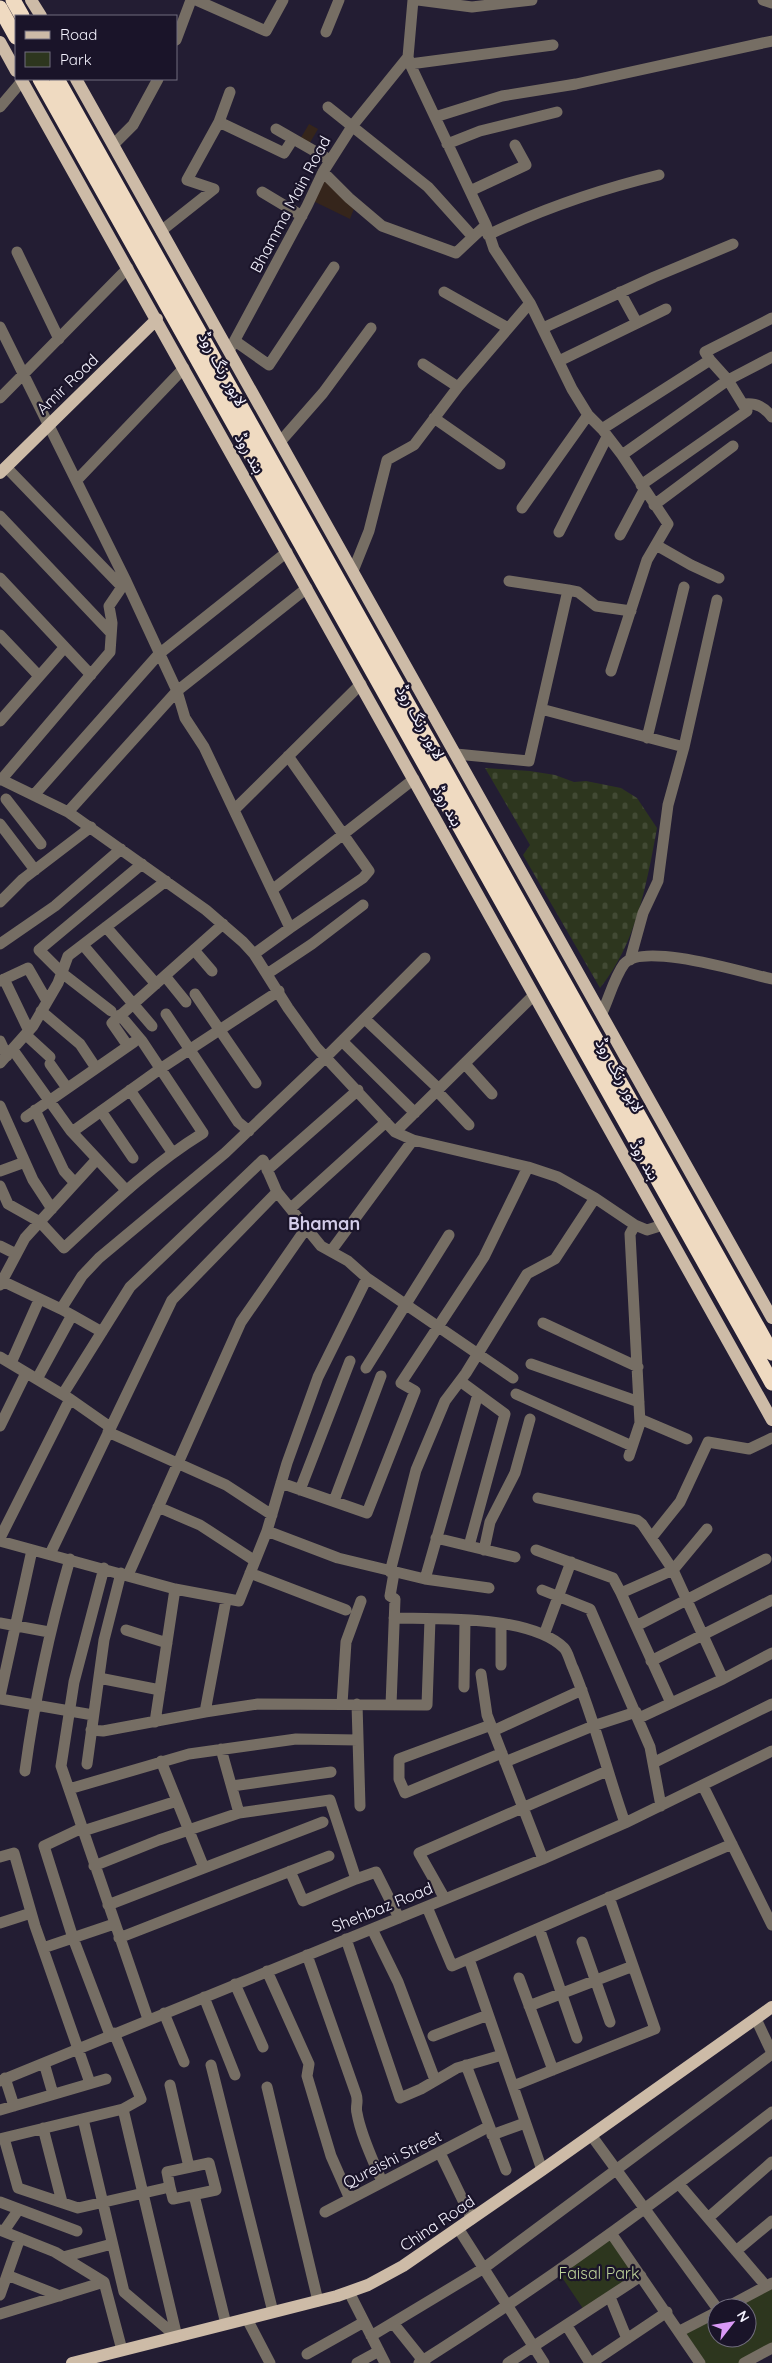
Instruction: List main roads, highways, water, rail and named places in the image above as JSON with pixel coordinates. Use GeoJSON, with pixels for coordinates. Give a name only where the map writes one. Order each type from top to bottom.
{"type":"FeatureCollection","features":[{"type":"Feature","properties":{"kind":"highway"},"geometry":{"type":"LineString","coordinates":[[13,0],[21,15]]}},
{"type":"Feature","properties":{"kind":"highway"},"geometry":{"type":"LineString","coordinates":[[0,8],[15,35]]}},
{"type":"Feature","properties":{"kind":"highway","name":"لاہور رنگ روڈ"},"geometry":{"type":"LineString","coordinates":[[41,80],[772,1383]]}},
{"type":"Feature","properties":{"kind":"highway","name":"لاہور رنگ روڈ"},"geometry":{"type":"LineString","coordinates":[[58,80],[772,1353]]}},
{"type":"Feature","properties":{"kind":"main road"},"geometry":{"type":"LineString","coordinates":[[32,0],[40,15]]}},
{"type":"Feature","properties":{"kind":"main road","name":"بند روڈ"},"geometry":{"type":"LineString","coordinates":[[0,42],[15,68]]}},
{"type":"Feature","properties":{"kind":"main road","name":"بند روڈ"},"geometry":{"type":"LineString","coordinates":[[22,80],[772,1420]]}},
{"type":"Feature","properties":{"kind":"main road","name":"بند روڈ"},"geometry":{"type":"LineString","coordinates":[[77,80],[162,231],[232,346],[280,442],[772,1318]]}},
{"type":"Feature","properties":{"kind":"main road","name":"Amir Road"},"geometry":{"type":"LineString","coordinates":[[3,470],[157,319]]}},
{"type":"Feature","properties":{"kind":"main road","name":"China Road"},"geometry":{"type":"LineString","coordinates":[[72,2363],[318,2301],[368,2285],[403,2266],[472,2219],[772,2007]]}},
{"type":"Feature","properties":{"kind":"district","name":"Bhaman"},"geometry":{"type":"Point","coordinates":[324,1224]}},
{"type":"Feature","properties":{"kind":"park label","name":"Faisal Park"},"geometry":{"type":"Point","coordinates":[599,2273]}}]}
